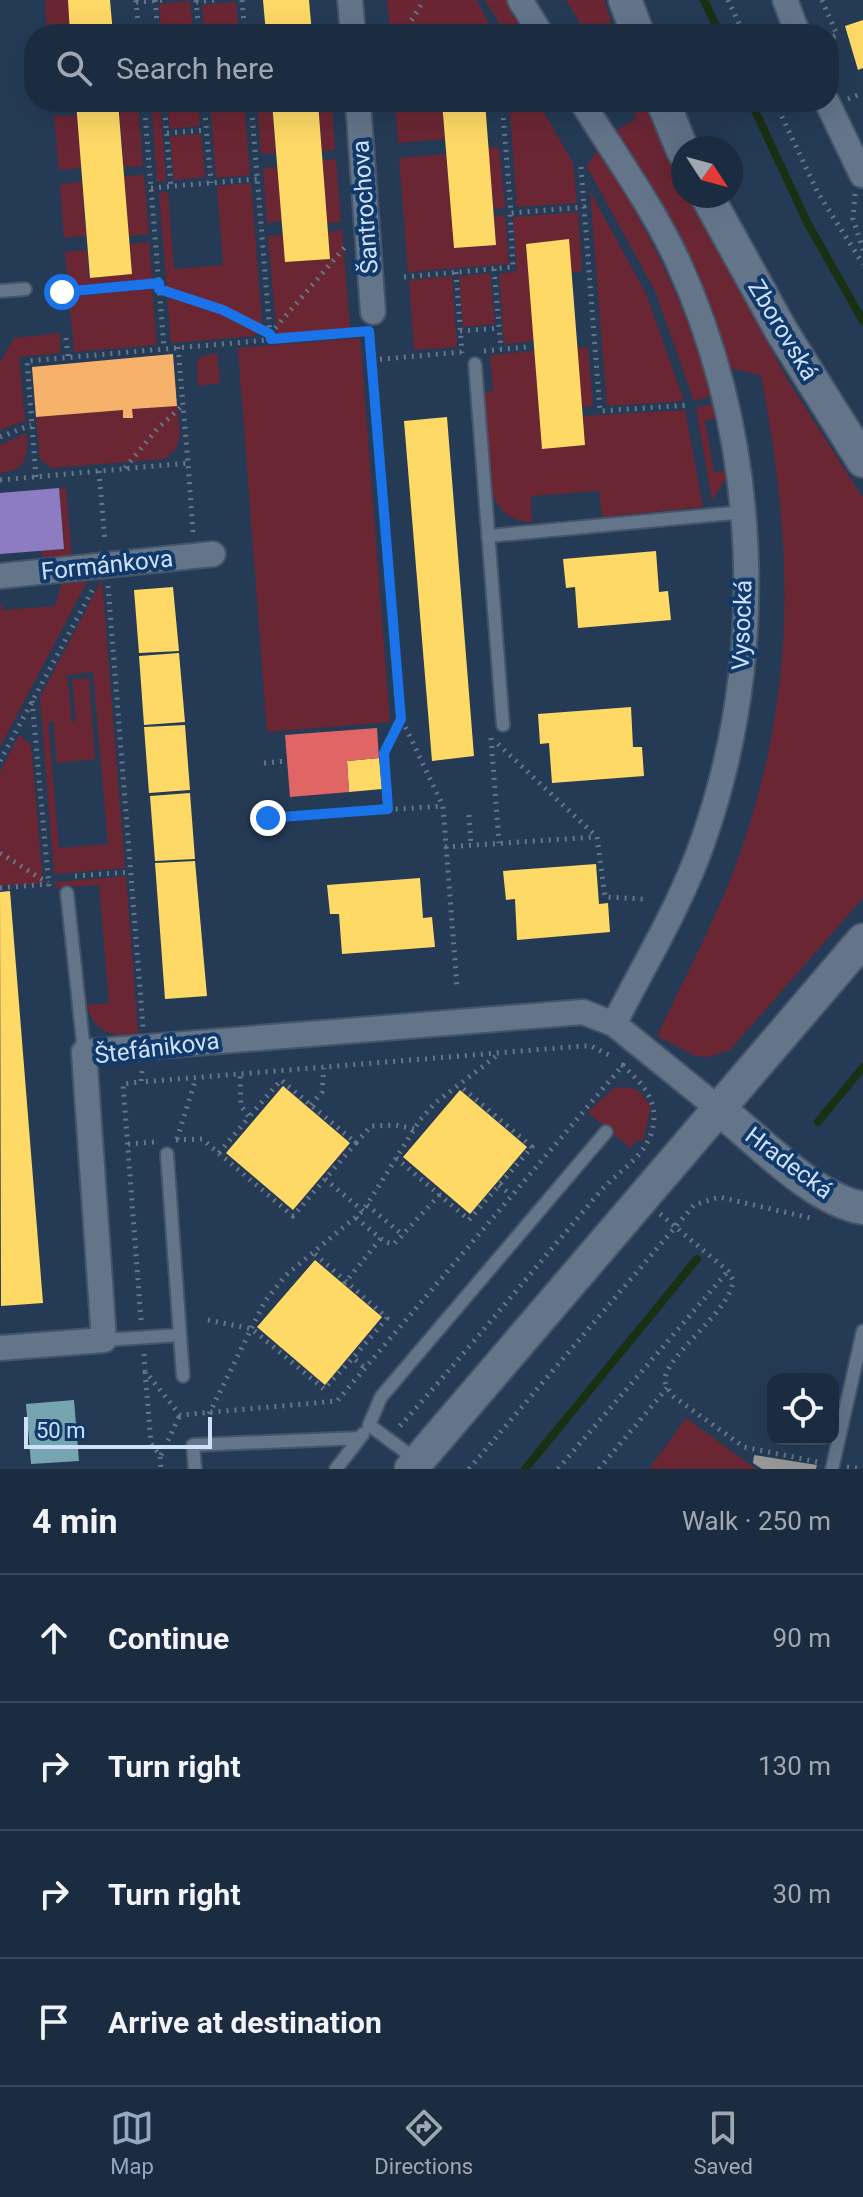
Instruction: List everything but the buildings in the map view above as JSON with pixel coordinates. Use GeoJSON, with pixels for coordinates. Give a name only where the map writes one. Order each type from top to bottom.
{"type":"FeatureCollection","features":[{"type":"Feature","properties":{"kind":"street"},"geometry":{"type":"LineString","coordinates":[[350,0],[352,24]]}},
{"type":"Feature","properties":{"kind":"street"},"geometry":{"type":"LineString","coordinates":[[520,0],[535,24]]}},
{"type":"Feature","properties":{"kind":"street"},"geometry":{"type":"LineString","coordinates":[[625,0],[634,24]]}},
{"type":"Feature","properties":{"kind":"street"},"geometry":{"type":"LineString","coordinates":[[785,0],[794,24]]}},
{"type":"Feature","properties":{"kind":"street","name":"Šantrochova"},"geometry":{"type":"LineString","coordinates":[[359,112],[373,312]]}},
{"type":"Feature","properties":{"kind":"street","name":"Vysocká"},"geometry":{"type":"LineString","coordinates":[[588,112],[679,265],[709,342],[727,410],[737,451],[744,512],[745,639],[725,771],[704,841],[614,1024]]}},
{"type":"Feature","properties":{"kind":"street"},"geometry":{"type":"LineString","coordinates":[[667,112],[677,136]]}},
{"type":"Feature","properties":{"kind":"street"},"geometry":{"type":"LineString","coordinates":[[832,112],[862,175]]}},
{"type":"Feature","properties":{"kind":"street","name":"Zborovská"},"geometry":{"type":"LineString","coordinates":[[714,208],[782,332],[863,461]]}},
{"type":"Feature","properties":{"kind":"street","name":"Formánkova"},"geometry":{"type":"LineString","coordinates":[[0,576],[204,548]]}},
{"type":"Feature","properties":{"kind":"street"},"geometry":{"type":"LineString","coordinates":[[414,1465],[863,940]]}},
{"type":"Feature","properties":{"kind":"street","name":"Štefánikova"},"geometry":{"type":"LineString","coordinates":[[104,1340],[84,1052],[583,1012],[614,1024]]}},
{"type":"Feature","properties":{"kind":"street"},"geometry":{"type":"LineString","coordinates":[[614,1024],[719,1109]]}},
{"type":"Feature","properties":{"kind":"street","name":"Hradecká"},"geometry":{"type":"LineString","coordinates":[[719,1109],[824,1193],[845,1205],[863,1208]]}},
{"type":"Feature","properties":{"kind":"street"},"geometry":{"type":"LineString","coordinates":[[0,1348],[104,1340]]}},
{"type":"Feature","properties":{"kind":"lane"},"geometry":{"type":"LineString","coordinates":[[0,291],[25,289]]}},
{"type":"Feature","properties":{"kind":"lane"},"geometry":{"type":"LineString","coordinates":[[475,364],[503,725]]}},
{"type":"Feature","properties":{"kind":"lane"},"geometry":{"type":"LineString","coordinates":[[488,536],[744,512]]}},
{"type":"Feature","properties":{"kind":"lane"},"geometry":{"type":"LineString","coordinates":[[67,893],[84,1052]]}},
{"type":"Feature","properties":{"kind":"lane"},"geometry":{"type":"LineString","coordinates":[[336,1469],[369,1425],[381,1397],[606,1132]]}},
{"type":"Feature","properties":{"kind":"lane"},"geometry":{"type":"LineString","coordinates":[[167,1154],[183,1376]]}},
{"type":"Feature","properties":{"kind":"lane"},"geometry":{"type":"LineString","coordinates":[[833,1467],[863,1331]]}},
{"type":"Feature","properties":{"kind":"lane"},"geometry":{"type":"LineString","coordinates":[[104,1340],[180,1335]]}},
{"type":"Feature","properties":{"kind":"lane"},"geometry":{"type":"LineString","coordinates":[[369,1425],[414,1465]]}},
{"type":"Feature","properties":{"kind":"lane"},"geometry":{"type":"LineString","coordinates":[[195,1469],[193,1445],[360,1438]]}},
{"type":"Feature","properties":{"kind":"path"},"geometry":{"type":"LineString","coordinates":[[155,0],[157,24]]}},
{"type":"Feature","properties":{"kind":"path"},"geometry":{"type":"LineString","coordinates":[[138,24],[136,1],[163,0]]}},
{"type":"Feature","properties":{"kind":"path"},"geometry":{"type":"LineString","coordinates":[[198,24],[196,1],[214,0]]}},
{"type":"Feature","properties":{"kind":"path"},"geometry":{"type":"LineString","coordinates":[[242,0],[244,24]]}},
{"type":"Feature","properties":{"kind":"path"},"geometry":{"type":"LineString","coordinates":[[409,24],[424,0]]}},
{"type":"Feature","properties":{"kind":"path"},"geometry":{"type":"LineString","coordinates":[[728,0],[739,24]]}},
{"type":"Feature","properties":{"kind":"path"},"geometry":{"type":"LineString","coordinates":[[824,1],[833,24]]}},
{"type":"Feature","properties":{"kind":"path"},"geometry":{"type":"LineString","coordinates":[[145,112],[164,348]]}},
{"type":"Feature","properties":{"kind":"path"},"geometry":{"type":"LineString","coordinates":[[165,112],[171,186]]}},
{"type":"Feature","properties":{"kind":"path"},"geometry":{"type":"LineString","coordinates":[[205,112],[211,183]]}},
{"type":"Feature","properties":{"kind":"path"},"geometry":{"type":"LineString","coordinates":[[252,112],[270,336]]}},
{"type":"Feature","properties":{"kind":"path"},"geometry":{"type":"LineString","coordinates":[[404,277],[513,267],[503,112]]}},
{"type":"Feature","properties":{"kind":"path"},"geometry":{"type":"LineString","coordinates":[[780,112],[818,193],[863,264]]}},
{"type":"Feature","properties":{"kind":"path"},"geometry":{"type":"LineString","coordinates":[[167,133],[207,130]]}},
{"type":"Feature","properties":{"kind":"path"},"geometry":{"type":"LineString","coordinates":[[581,167],[600,411],[690,405]]}},
{"type":"Feature","properties":{"kind":"path"},"geometry":{"type":"LineString","coordinates":[[862,175],[852,201],[853,219],[863,250]]}},
{"type":"Feature","properties":{"kind":"path"},"geometry":{"type":"LineString","coordinates":[[151,188],[257,179]]}},
{"type":"Feature","properties":{"kind":"path"},"geometry":{"type":"LineString","coordinates":[[511,213],[584,207]]}},
{"type":"Feature","properties":{"kind":"path"},"geometry":{"type":"LineString","coordinates":[[270,336],[349,243]]}},
{"type":"Feature","properties":{"kind":"path"},"geometry":{"type":"LineString","coordinates":[[494,269],[501,349]]}},
{"type":"Feature","properties":{"kind":"path"},"geometry":{"type":"LineString","coordinates":[[456,272],[462,353]]}},
{"type":"Feature","properties":{"kind":"path"},"geometry":{"type":"LineString","coordinates":[[62,292],[159,286],[223,310],[270,336]]}},
{"type":"Feature","properties":{"kind":"path"},"geometry":{"type":"LineString","coordinates":[[460,331],[499,328]]}},
{"type":"Feature","properties":{"kind":"path"},"geometry":{"type":"LineString","coordinates":[[36,477],[27,361],[270,336],[369,331],[401,719],[443,806],[457,987]]}},
{"type":"Feature","properties":{"kind":"path"},"geometry":{"type":"LineString","coordinates":[[66,338],[68,358]]}},
{"type":"Feature","properties":{"kind":"path"},"geometry":{"type":"LineString","coordinates":[[178,347],[188,463],[204,548]]}},
{"type":"Feature","properties":{"kind":"path"},"geometry":{"type":"LineString","coordinates":[[372,360],[526,347]]}},
{"type":"Feature","properties":{"kind":"path"},"geometry":{"type":"LineString","coordinates":[[125,469],[157,429],[183,405]]}},
{"type":"Feature","properties":{"kind":"path"},"geometry":{"type":"LineString","coordinates":[[0,437],[31,425]]}},
{"type":"Feature","properties":{"kind":"path"},"geometry":{"type":"LineString","coordinates":[[0,480],[188,463]]}},
{"type":"Feature","properties":{"kind":"path"},"geometry":{"type":"LineString","coordinates":[[99,471],[143,1035]]}},
{"type":"Feature","properties":{"kind":"path"},"geometry":{"type":"LineString","coordinates":[[0,761],[106,561]]}},
{"type":"Feature","properties":{"kind":"path"},"geometry":{"type":"LineString","coordinates":[[32,701],[48,881]]}},
{"type":"Feature","properties":{"kind":"path"},"geometry":{"type":"LineString","coordinates":[[388,809],[384,753],[401,719]]}},
{"type":"Feature","properties":{"kind":"path"},"geometry":{"type":"LineString","coordinates":[[499,843],[491,737],[597,837],[602,893],[610,898],[643,899]]}},
{"type":"Feature","properties":{"kind":"path"},"geometry":{"type":"LineString","coordinates":[[264,763],[287,761]]}},
{"type":"Feature","properties":{"kind":"path"},"geometry":{"type":"LineString","coordinates":[[268,818],[443,806]]}},
{"type":"Feature","properties":{"kind":"path"},"geometry":{"type":"LineString","coordinates":[[469,815],[471,845]]}},
{"type":"Feature","properties":{"kind":"path"},"geometry":{"type":"LineString","coordinates":[[445,847],[597,837]]}},
{"type":"Feature","properties":{"kind":"path"},"geometry":{"type":"LineString","coordinates":[[0,853],[48,881]]}},
{"type":"Feature","properties":{"kind":"path"},"geometry":{"type":"LineString","coordinates":[[0,888],[130,872]]}},
{"type":"Feature","properties":{"kind":"path"},"geometry":{"type":"LineString","coordinates":[[142,1329],[123,1084],[591,1046],[623,1065],[643,1084],[652,1102],[653,1125],[645,1147],[604,1187],[402,1424]]}},
{"type":"Feature","properties":{"kind":"path"},"geometry":{"type":"LineString","coordinates":[[209,1414],[265,1301],[286,1275],[315,1254],[365,1208],[414,1129],[435,1103],[500,1054]]}},
{"type":"Feature","properties":{"kind":"path"},"geometry":{"type":"LineString","coordinates":[[141,1082],[142,1058]]}},
{"type":"Feature","properties":{"kind":"path"},"geometry":{"type":"LineString","coordinates":[[180,1415],[337,1401],[623,1065]]}},
{"type":"Feature","properties":{"kind":"path"},"geometry":{"type":"LineString","coordinates":[[311,1105],[322,1092],[324,1068]]}},
{"type":"Feature","properties":{"kind":"path"},"geometry":{"type":"LineString","coordinates":[[240,1074],[241,1106],[249,1117]]}},
{"type":"Feature","properties":{"kind":"path"},"geometry":{"type":"LineString","coordinates":[[177,1140],[196,1078]]}},
{"type":"Feature","properties":{"kind":"path"},"geometry":{"type":"LineString","coordinates":[[219,1153],[281,1080],[356,1143]]}},
{"type":"Feature","properties":{"kind":"path"},"geometry":{"type":"LineString","coordinates":[[396,1158],[442,1193],[469,1220],[532,1147],[459,1085]]}},
{"type":"Feature","properties":{"kind":"path"},"geometry":{"type":"LineString","coordinates":[[128,1144],[202,1139],[293,1216],[371,1126],[396,1125],[414,1129]]}},
{"type":"Feature","properties":{"kind":"path"},"geometry":{"type":"LineString","coordinates":[[325,1179],[404,1236]]}},
{"type":"Feature","properties":{"kind":"path"},"geometry":{"type":"LineString","coordinates":[[499,1185],[511,1195]]}},
{"type":"Feature","properties":{"kind":"path"},"geometry":{"type":"LineString","coordinates":[[356,1218],[394,1244],[442,1193]]}},
{"type":"Feature","properties":{"kind":"path"},"geometry":{"type":"LineString","coordinates":[[469,1469],[694,1205],[719,1197],[819,1220]]}},
{"type":"Feature","properties":{"kind":"path"},"geometry":{"type":"LineString","coordinates":[[599,1469],[667,1388],[668,1371],[732,1290],[733,1280],[728,1271],[675,1226]]}},
{"type":"Feature","properties":{"kind":"path"},"geometry":{"type":"LineString","coordinates":[[344,1283],[381,1238]]}},
{"type":"Feature","properties":{"kind":"path"},"geometry":{"type":"LineString","coordinates":[[208,1320],[252,1329],[324,1389],[387,1318],[344,1283],[315,1254]]}},
{"type":"Feature","properties":{"kind":"path"},"geometry":{"type":"LineString","coordinates":[[558,1469],[728,1271]]}},
{"type":"Feature","properties":{"kind":"path"},"geometry":{"type":"LineString","coordinates":[[144,1349],[151,1443],[160,1456],[161,1469]]}},
{"type":"Feature","properties":{"kind":"path"},"geometry":{"type":"LineString","coordinates":[[353,1358],[365,1368]]}},
{"type":"Feature","properties":{"kind":"path"},"geometry":{"type":"LineString","coordinates":[[145,1371],[180,1415]]}},
{"type":"Feature","properties":{"kind":"path"},"geometry":{"type":"LineString","coordinates":[[667,1388],[674,1397],[744,1447],[833,1467],[862,1469]]}},
{"type":"Feature","properties":{"kind":"path"},"geometry":{"type":"LineString","coordinates":[[160,1456],[180,1415]]}},
{"type":"Feature","properties":{"kind":"shaded area"},"geometry":{"type":"Polygon","coordinates":[[[45,0],[68,0],[70,24],[46,24],[45,0]]]}},
{"type":"Feature","properties":{"kind":"shaded area"},"geometry":{"type":"Polygon","coordinates":[[[387,0],[476,0],[489,24],[389,24],[387,0]]]}},
{"type":"Feature","properties":{"kind":"shaded area"},"geometry":{"type":"Polygon","coordinates":[[[485,0],[508,0],[522,24],[500,24],[485,0]]]}},
{"type":"Feature","properties":{"kind":"shaded area"},"geometry":{"type":"Polygon","coordinates":[[[566,0],[604,0],[612,24],[581,24],[566,0]]]}},
{"type":"Feature","properties":{"kind":"shaded area"},"geometry":{"type":"Polygon","coordinates":[[[190,1],[192,24],[160,24],[159,4],[190,1]]]}},
{"type":"Feature","properties":{"kind":"shaded area"},"geometry":{"type":"Polygon","coordinates":[[[236,2],[238,24],[203,24],[202,5],[236,2]]]}},
{"type":"Feature","properties":{"kind":"shaded area"},"geometry":{"type":"Polygon","coordinates":[[[119,112],[138,112],[143,166],[124,167],[119,112]]]}},
{"type":"Feature","properties":{"kind":"shaded area"},"geometry":{"type":"Polygon","coordinates":[[[152,112],[161,112],[166,181],[157,182],[152,112]]]}},
{"type":"Feature","properties":{"kind":"shaded area"},"geometry":{"type":"Polygon","coordinates":[[[168,112],[199,112],[200,126],[170,129],[168,112]]]}},
{"type":"Feature","properties":{"kind":"shaded area"},"geometry":{"type":"Polygon","coordinates":[[[211,112],[245,112],[250,175],[216,178],[211,112]]]}},
{"type":"Feature","properties":{"kind":"shaded area"},"geometry":{"type":"Polygon","coordinates":[[[258,112],[273,112],[276,153],[261,154],[258,112]]]}},
{"type":"Feature","properties":{"kind":"shaded area"},"geometry":{"type":"Polygon","coordinates":[[[319,112],[333,112],[335,150],[322,151],[319,112]]]}},
{"type":"Feature","properties":{"kind":"shaded area"},"geometry":{"type":"Polygon","coordinates":[[[396,112],[443,112],[445,139],[398,143],[396,112]]]}},
{"type":"Feature","properties":{"kind":"shaded area"},"geometry":{"type":"Polygon","coordinates":[[[510,112],[544,112],[573,163],[577,203],[517,207],[510,112]]]}},
{"type":"Feature","properties":{"kind":"shaded area"},"geometry":{"type":"Polygon","coordinates":[[[633,112],[648,112],[671,161],[671,208],[694,208],[787,379],[863,498],[863,898],[730,1050],[709,1057],[695,1056],[657,1036],[736,865],[771,741],[780,681],[784,622],[780,502],[761,375],[728,368],[723,349],[613,132],[637,118],[633,112]]]}},
{"type":"Feature","properties":{"kind":"shaded area"},"geometry":{"type":"Polygon","coordinates":[[[77,115],[81,168],[59,170],[54,116],[77,115]]]}},
{"type":"Feature","properties":{"kind":"shaded area"},"geometry":{"type":"Polygon","coordinates":[[[201,134],[205,177],[174,180],[170,136],[201,134]]]}},
{"type":"Feature","properties":{"kind":"shaded area"},"geometry":{"type":"Polygon","coordinates":[[[499,147],[505,208],[494,209],[488,148],[499,147]]]}},
{"type":"Feature","properties":{"kind":"shaded area"},"geometry":{"type":"Polygon","coordinates":[[[598,148],[664,268],[690,328],[712,396],[694,401],[655,291],[587,167],[598,148]]]}},
{"type":"Feature","properties":{"kind":"shaded area"},"geometry":{"type":"Polygon","coordinates":[[[446,154],[454,248],[496,245],[494,216],[505,215],[509,264],[408,272],[399,158],[446,154]]]}},
{"type":"Feature","properties":{"kind":"shaded area"},"geometry":{"type":"Polygon","coordinates":[[[336,159],[341,222],[327,223],[322,160],[336,159]]]}},
{"type":"Feature","properties":{"kind":"shaded area"},"geometry":{"type":"Polygon","coordinates":[[[277,167],[282,221],[267,223],[263,168],[277,167]]]}},
{"type":"Feature","properties":{"kind":"shaded area"},"geometry":{"type":"Polygon","coordinates":[[[144,175],[149,234],[129,236],[124,176],[144,175]]]}},
{"type":"Feature","properties":{"kind":"shaded area"},"geometry":{"type":"Polygon","coordinates":[[[82,182],[86,236],[64,238],[60,184],[82,182]]]}},
{"type":"Feature","properties":{"kind":"shaded area"},"geometry":{"type":"Polygon","coordinates":[[[251,183],[262,324],[254,336],[171,343],[159,193],[168,192],[174,269],[223,265],[217,186],[251,183]]]}},
{"type":"Feature","properties":{"kind":"shaded area"},"geometry":{"type":"Polygon","coordinates":[[[590,191],[646,294],[684,401],[607,406],[590,191]]]}},
{"type":"Feature","properties":{"kind":"shaded area"},"geometry":{"type":"Polygon","coordinates":[[[578,212],[582,271],[571,272],[568,240],[526,244],[534,341],[504,344],[499,274],[517,271],[513,217],[578,212]]]}},
{"type":"Feature","properties":{"kind":"shaded area"},"geometry":{"type":"Polygon","coordinates":[[[342,230],[350,328],[277,334],[268,236],[283,235],[286,262],[330,259],[328,232],[342,230]]]}},
{"type":"Feature","properties":{"kind":"shaded area"},"geometry":{"type":"Polygon","coordinates":[[[149,242],[152,279],[68,286],[65,252],[87,250],[89,278],[132,274],[130,244],[149,242]]]}},
{"type":"Feature","properties":{"kind":"shaded area"},"geometry":{"type":"Polygon","coordinates":[[[490,273],[495,324],[463,327],[459,276],[490,273]]]}},
{"type":"Feature","properties":{"kind":"shaded area"},"geometry":{"type":"Polygon","coordinates":[[[452,276],[457,347],[414,350],[409,280],[452,276]]]}},
{"type":"Feature","properties":{"kind":"shaded area"},"geometry":{"type":"Polygon","coordinates":[[[152,289],[157,345],[74,352],[69,297],[152,289]]]}},
{"type":"Feature","properties":{"kind":"shaded area"},"geometry":{"type":"Polygon","coordinates":[[[60,333],[60,353],[19,357],[25,421],[0,430],[0,363],[14,338],[60,333]]]}},
{"type":"Feature","properties":{"kind":"shaded area"},"geometry":{"type":"Polygon","coordinates":[[[360,338],[390,722],[267,732],[238,348],[360,338]]]}},
{"type":"Feature","properties":{"kind":"shaded area"},"geometry":{"type":"Polygon","coordinates":[[[588,347],[593,406],[582,407],[577,348],[588,347]]]}},
{"type":"Feature","properties":{"kind":"shaded area"},"geometry":{"type":"Polygon","coordinates":[[[534,351],[543,449],[585,445],[583,416],[685,410],[703,507],[602,517],[599,491],[531,496],[532,522],[518,520],[506,513],[491,489],[484,392],[493,391],[490,355],[534,351]]]}},
{"type":"Feature","properties":{"kind":"shaded area"},"geometry":{"type":"Polygon","coordinates":[[[217,353],[220,383],[198,386],[197,362],[202,356],[217,353]]]}},
{"type":"Feature","properties":{"kind":"shaded area"},"geometry":{"type":"Polygon","coordinates":[[[714,403],[717,418],[705,421],[714,473],[727,470],[728,475],[712,501],[696,408],[714,403]]]}},
{"type":"Feature","properties":{"kind":"shaded area"},"geometry":{"type":"Polygon","coordinates":[[[177,406],[178,443],[163,459],[52,468],[40,459],[36,417],[123,410],[124,418],[132,418],[132,409],[177,406]]]}},
{"type":"Feature","properties":{"kind":"shaded area"},"geometry":{"type":"Polygon","coordinates":[[[27,433],[24,461],[9,472],[0,473],[0,445],[27,433]]]}},
{"type":"Feature","properties":{"kind":"shaded area"},"geometry":{"type":"Polygon","coordinates":[[[66,487],[72,561],[15,566],[15,562],[43,560],[42,551],[64,549],[59,488],[66,487]]]}},
{"type":"Feature","properties":{"kind":"shaded area"},"geometry":{"type":"Polygon","coordinates":[[[92,572],[0,747],[0,603],[4,610],[55,606],[64,575],[92,572]]]}},
{"type":"Feature","properties":{"kind":"shaded area"},"geometry":{"type":"Polygon","coordinates":[[[102,580],[125,868],[54,874],[40,697],[102,580]],[[93,672],[67,675],[72,722],[76,721],[72,679],[89,678],[95,759],[57,763],[53,722],[48,722],[59,848],[108,844],[93,672]]]}},
{"type":"Feature","properties":{"kind":"shaded area"},"geometry":{"type":"Polygon","coordinates":[[[19,735],[31,745],[43,883],[0,886],[0,772],[19,735]]]}},
{"type":"Feature","properties":{"kind":"shaded area"},"geometry":{"type":"Polygon","coordinates":[[[126,876],[138,1035],[106,1031],[94,1022],[87,1005],[109,1003],[99,885],[55,888],[55,882],[126,876]]]}},
{"type":"Feature","properties":{"kind":"shaded area"},"geometry":{"type":"Polygon","coordinates":[[[614,1088],[638,1090],[651,1107],[643,1140],[636,1141],[630,1148],[588,1112],[614,1088]]]}},
{"type":"Feature","properties":{"kind":"shaded area"},"geometry":{"type":"Polygon","coordinates":[[[686,1418],[756,1469],[649,1469],[686,1418]]]}},
{"type":"Feature","properties":{"kind":"waterway"},"geometry":{"type":"LineString","coordinates":[[704,0],[715,24]]}},
{"type":"Feature","properties":{"kind":"waterway"},"geometry":{"type":"LineString","coordinates":[[756,112],[808,224],[863,321]]}},
{"type":"Feature","properties":{"kind":"waterway"},"geometry":{"type":"LineString","coordinates":[[818,1122],[863,1067]]}},
{"type":"Feature","properties":{"kind":"waterway"},"geometry":{"type":"LineString","coordinates":[[525,1469],[697,1259]]}},
{"type":"Feature","properties":{"kind":"route"},"geometry":{"type":"LineString","coordinates":[[62,292],[159,283],[159,289],[245,319],[270,334],[271,339],[369,331],[401,719],[384,753],[388,809],[268,818]]}}]}
